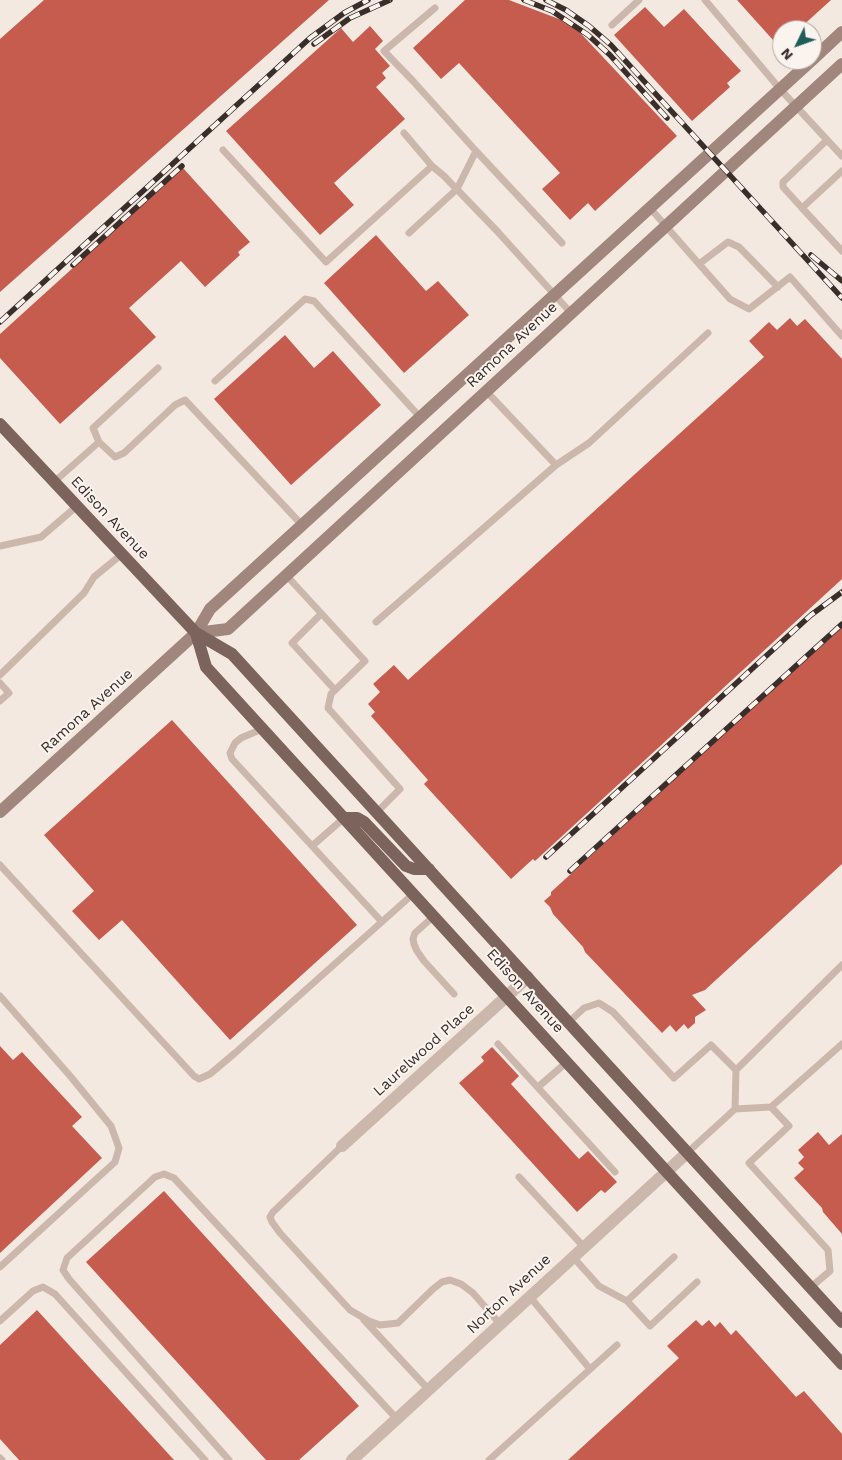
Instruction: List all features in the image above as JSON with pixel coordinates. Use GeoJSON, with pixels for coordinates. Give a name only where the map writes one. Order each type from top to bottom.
{"type":"FeatureCollection","features":[{"type":"Feature","properties":{"kind":"main road","name":"Ramona Avenue"},"geometry":{"type":"LineString","coordinates":[[822,51],[842,32]]}},
{"type":"Feature","properties":{"kind":"main road","name":"Ramona Avenue"},"geometry":{"type":"LineString","coordinates":[[196,633],[228,629],[842,64]]}},
{"type":"Feature","properties":{"kind":"main road","name":"Ramona Avenue"},"geometry":{"type":"LineString","coordinates":[[1,809],[196,633],[210,609],[801,70]]}},
{"type":"Feature","properties":{"kind":"main road","name":"Edison Avenue"},"geometry":{"type":"LineString","coordinates":[[0,424],[196,633],[232,654],[842,1322]]}},
{"type":"Feature","properties":{"kind":"main road","name":"Edison Avenue"},"geometry":{"type":"LineString","coordinates":[[196,633],[206,667],[842,1364]]}},
{"type":"Feature","properties":{"kind":"main road"},"geometry":{"type":"LineString","coordinates":[[344,818],[358,818],[364,822],[406,866],[414,869],[429,869]]}},
{"type":"Feature","properties":{"kind":"street","name":"Laurelwood Place"},"geometry":{"type":"LineString","coordinates":[[342,1146],[528,977]]}},
{"type":"Feature","properties":{"kind":"street","name":"Norton Avenue"},"geometry":{"type":"LineString","coordinates":[[352,1460],[688,1152]]}},
{"type":"Feature","properties":{"kind":"lane"},"geometry":{"type":"LineString","coordinates":[[612,25],[639,0]]}},
{"type":"Feature","properties":{"kind":"lane"},"geometry":{"type":"LineString","coordinates":[[705,0],[780,89],[842,156]]}},
{"type":"Feature","properties":{"kind":"lane"},"geometry":{"type":"LineString","coordinates":[[435,8],[384,51],[562,243]]}},
{"type":"Feature","properties":{"kind":"lane"},"geometry":{"type":"LineString","coordinates":[[404,133],[432,166],[457,189],[571,313]]}},
{"type":"Feature","properties":{"kind":"lane"},"geometry":{"type":"LineString","coordinates":[[827,140],[783,182],[783,187],[842,251]]}},
{"type":"Feature","properties":{"kind":"lane"},"geometry":{"type":"LineString","coordinates":[[223,150],[326,262],[432,166]]}},
{"type":"Feature","properties":{"kind":"lane"},"geometry":{"type":"LineString","coordinates":[[410,233],[457,189],[476,152]]}},
{"type":"Feature","properties":{"kind":"lane"},"geometry":{"type":"LineString","coordinates":[[802,208],[842,171]]}},
{"type":"Feature","properties":{"kind":"lane"},"geometry":{"type":"LineString","coordinates":[[650,208],[730,299],[749,309],[790,278],[842,336]]}},
{"type":"Feature","properties":{"kind":"lane"},"geometry":{"type":"LineString","coordinates":[[699,264],[728,242],[739,247],[778,287]]}},
{"type":"Feature","properties":{"kind":"lane"},"geometry":{"type":"LineString","coordinates":[[214,381],[305,299],[314,301],[420,417]]}},
{"type":"Feature","properties":{"kind":"lane"},"geometry":{"type":"LineString","coordinates":[[376,622],[556,465],[589,443],[708,333]]}},
{"type":"Feature","properties":{"kind":"lane"},"geometry":{"type":"LineString","coordinates":[[158,368],[93,428],[99,442],[115,457],[124,453],[175,405],[185,400],[302,525]]}},
{"type":"Feature","properties":{"kind":"lane"},"geometry":{"type":"LineString","coordinates":[[486,391],[556,465]]}},
{"type":"Feature","properties":{"kind":"lane"},"geometry":{"type":"LineString","coordinates":[[54,482],[99,442]]}},
{"type":"Feature","properties":{"kind":"lane"},"geometry":{"type":"LineString","coordinates":[[0,546],[41,537],[77,506]]}},
{"type":"Feature","properties":{"kind":"lane"},"geometry":{"type":"LineString","coordinates":[[0,675],[84,593],[94,577],[122,554]]}},
{"type":"Feature","properties":{"kind":"lane"},"geometry":{"type":"LineString","coordinates":[[286,575],[365,661],[331,694],[328,708],[400,789],[377,812]]}},
{"type":"Feature","properties":{"kind":"lane"},"geometry":{"type":"LineString","coordinates":[[321,614],[292,644],[335,690]]}},
{"type":"Feature","properties":{"kind":"lane"},"geometry":{"type":"LineString","coordinates":[[0,683],[9,693],[0,701]]}},
{"type":"Feature","properties":{"kind":"lane"},"geometry":{"type":"LineString","coordinates":[[262,729],[241,738],[235,743],[230,754],[232,759],[382,922]]}},
{"type":"Feature","properties":{"kind":"lane"},"geometry":{"type":"LineString","coordinates":[[312,846],[344,818]]}},
{"type":"Feature","properties":{"kind":"lane"},"geometry":{"type":"LineString","coordinates":[[0,865],[187,1069],[199,1079],[210,1074],[235,1053],[414,894]]}},
{"type":"Feature","properties":{"kind":"lane"},"geometry":{"type":"LineString","coordinates":[[434,916],[416,933],[413,939],[414,944],[424,961],[454,994]]}},
{"type":"Feature","properties":{"kind":"lane"},"geometry":{"type":"LineString","coordinates":[[735,1109],[736,1070],[842,965]]}},
{"type":"Feature","properties":{"kind":"lane"},"geometry":{"type":"LineString","coordinates":[[0,996],[111,1126],[119,1148],[115,1162],[0,1267]]}},
{"type":"Feature","properties":{"kind":"lane"},"geometry":{"type":"LineString","coordinates":[[569,1022],[584,1008],[599,1003],[612,1012],[674,1078],[711,1045],[736,1070]]}},
{"type":"Feature","properties":{"kind":"lane"},"geometry":{"type":"LineString","coordinates":[[498,1044],[615,1172]]}},
{"type":"Feature","properties":{"kind":"lane"},"geometry":{"type":"LineString","coordinates":[[688,1152],[735,1109],[772,1107],[842,1044]]}},
{"type":"Feature","properties":{"kind":"lane"},"geometry":{"type":"LineString","coordinates":[[538,1087],[567,1062]]}},
{"type":"Feature","properties":{"kind":"lane"},"geometry":{"type":"LineString","coordinates":[[772,1107],[789,1126],[749,1163],[828,1250],[830,1271],[811,1287]]}},
{"type":"Feature","properties":{"kind":"lane"},"geometry":{"type":"LineString","coordinates":[[342,1146],[270,1217],[293,1247],[350,1310],[380,1325],[398,1323],[433,1289],[442,1282],[450,1280],[461,1284],[473,1293],[500,1324]]}},
{"type":"Feature","properties":{"kind":"lane"},"geometry":{"type":"LineString","coordinates":[[229,1460],[69,1280],[63,1270],[67,1258],[155,1177],[164,1174],[174,1178],[397,1419]]}},
{"type":"Feature","properties":{"kind":"lane"},"geometry":{"type":"LineString","coordinates":[[519,1177],[584,1247]]}},
{"type":"Feature","properties":{"kind":"lane"},"geometry":{"type":"LineString","coordinates":[[573,1257],[599,1286],[627,1301],[650,1326],[697,1282]]}},
{"type":"Feature","properties":{"kind":"lane"},"geometry":{"type":"LineString","coordinates":[[627,1301],[674,1257]]}},
{"type":"Feature","properties":{"kind":"lane"},"geometry":{"type":"LineString","coordinates":[[0,1321],[33,1291],[43,1287],[55,1294],[205,1460]]}},
{"type":"Feature","properties":{"kind":"lane"},"geometry":{"type":"LineString","coordinates":[[530,1297],[590,1369]]}},
{"type":"Feature","properties":{"kind":"lane"},"geometry":{"type":"LineString","coordinates":[[361,1317],[429,1390]]}},
{"type":"Feature","properties":{"kind":"lane"},"geometry":{"type":"LineString","coordinates":[[489,1460],[617,1345]]}},
{"type":"Feature","properties":{"kind":"building"},"geometry":{"type":"Polygon","coordinates":[[[44,0],[329,0],[0,292],[0,39],[44,0]]]}},
{"type":"Feature","properties":{"kind":"building"},"geometry":{"type":"Polygon","coordinates":[[[465,0],[509,0],[572,24],[677,136],[595,211],[588,203],[570,220],[542,189],[560,173],[459,63],[441,79],[413,48],[465,0]]]}},
{"type":"Feature","properties":{"kind":"building"},"geometry":{"type":"Polygon","coordinates":[[[737,0],[831,0],[809,20],[772,20],[772,39],[737,0]]]}},
{"type":"Feature","properties":{"kind":"building"},"geometry":{"type":"Polygon","coordinates":[[[645,7],[664,27],[684,9],[741,71],[727,83],[730,87],[692,121],[614,35],[645,7]]]}},
{"type":"Feature","properties":{"kind":"building"},"geometry":{"type":"Polygon","coordinates":[[[370,26],[383,41],[375,49],[390,66],[382,73],[386,78],[376,87],[405,119],[334,183],[354,205],[320,235],[226,131],[341,28],[353,42],[370,26]]]}},
{"type":"Feature","properties":{"kind":"building"},"geometry":{"type":"Polygon","coordinates":[[[183,168],[250,242],[238,252],[240,255],[205,287],[181,261],[129,308],[156,337],[60,424],[0,358],[0,334],[183,168]]]}},
{"type":"Feature","properties":{"kind":"building"},"geometry":{"type":"Polygon","coordinates":[[[376,235],[426,291],[438,281],[469,315],[404,373],[324,283],[376,235]]]}},
{"type":"Feature","properties":{"kind":"building"},"geometry":{"type":"Polygon","coordinates":[[[790,318],[797,326],[805,319],[842,359],[842,579],[535,861],[533,859],[511,879],[424,784],[428,780],[371,716],[375,712],[368,704],[380,692],[373,684],[394,665],[408,680],[764,357],[749,341],[769,322],[777,330],[790,318]]]}},
{"type":"Feature","properties":{"kind":"building"},"geometry":{"type":"Polygon","coordinates":[[[285,335],[314,368],[333,351],[381,405],[291,485],[214,399],[285,335]]]}},
{"type":"Feature","properties":{"kind":"building"},"geometry":{"type":"Polygon","coordinates":[[[842,626],[842,864],[705,990],[692,995],[706,1010],[695,1017],[695,1023],[688,1029],[684,1024],[676,1032],[670,1025],[662,1033],[585,952],[583,947],[553,914],[550,907],[544,901],[551,895],[551,892],[842,626]]]}},
{"type":"Feature","properties":{"kind":"building"},"geometry":{"type":"Polygon","coordinates":[[[172,720],[357,925],[230,1040],[122,920],[99,940],[72,911],[94,891],[44,835],[172,720]]]}},
{"type":"Feature","properties":{"kind":"building"},"geometry":{"type":"Polygon","coordinates":[[[0,1046],[13,1060],[22,1052],[82,1117],[72,1126],[102,1158],[0,1253],[0,1046]]]}},
{"type":"Feature","properties":{"kind":"building"},"geometry":{"type":"Polygon","coordinates":[[[492,1047],[519,1076],[511,1084],[579,1159],[588,1151],[617,1182],[605,1193],[601,1190],[577,1212],[459,1083],[484,1061],[481,1057],[492,1047]]]}},
{"type":"Feature","properties":{"kind":"building"},"geometry":{"type":"Polygon","coordinates":[[[818,1132],[829,1145],[842,1134],[842,1234],[823,1212],[822,1208],[794,1178],[804,1169],[798,1163],[804,1157],[798,1150],[818,1132]]]}},
{"type":"Feature","properties":{"kind":"building"},"geometry":{"type":"Polygon","coordinates":[[[164,1191],[359,1406],[299,1460],[266,1460],[86,1262],[164,1191]]]}},
{"type":"Feature","properties":{"kind":"building"},"geometry":{"type":"Polygon","coordinates":[[[37,1310],[174,1460],[19,1460],[0,1439],[0,1345],[37,1310]]]}},
{"type":"Feature","properties":{"kind":"building"},"geometry":{"type":"Polygon","coordinates":[[[696,1320],[702,1326],[709,1320],[715,1327],[720,1322],[731,1335],[736,1330],[796,1397],[804,1391],[842,1434],[842,1460],[568,1460],[679,1358],[667,1346],[696,1320]]]}},
{"type":"Feature","properties":{"kind":"railway"},"geometry":{"type":"LineString","coordinates":[[0,322],[310,38],[344,13],[368,0]]}},
{"type":"Feature","properties":{"kind":"railway"},"geometry":{"type":"LineString","coordinates":[[314,44],[350,18],[390,0]]}},
{"type":"Feature","properties":{"kind":"railway"},"geometry":{"type":"LineString","coordinates":[[524,0],[552,11],[588,35],[610,55],[667,118]]}},
{"type":"Feature","properties":{"kind":"railway"},"geometry":{"type":"LineString","coordinates":[[546,0],[566,10],[611,45],[842,298]]}},
{"type":"Feature","properties":{"kind":"railway"},"geometry":{"type":"LineString","coordinates":[[73,265],[182,166]]}},
{"type":"Feature","properties":{"kind":"railway"},"geometry":{"type":"LineString","coordinates":[[811,255],[842,281]]}},
{"type":"Feature","properties":{"kind":"railway"},"geometry":{"type":"LineString","coordinates":[[546,857],[811,615],[842,592]]}},
{"type":"Feature","properties":{"kind":"railway"},"geometry":{"type":"LineString","coordinates":[[570,871],[842,624]]}}]}
